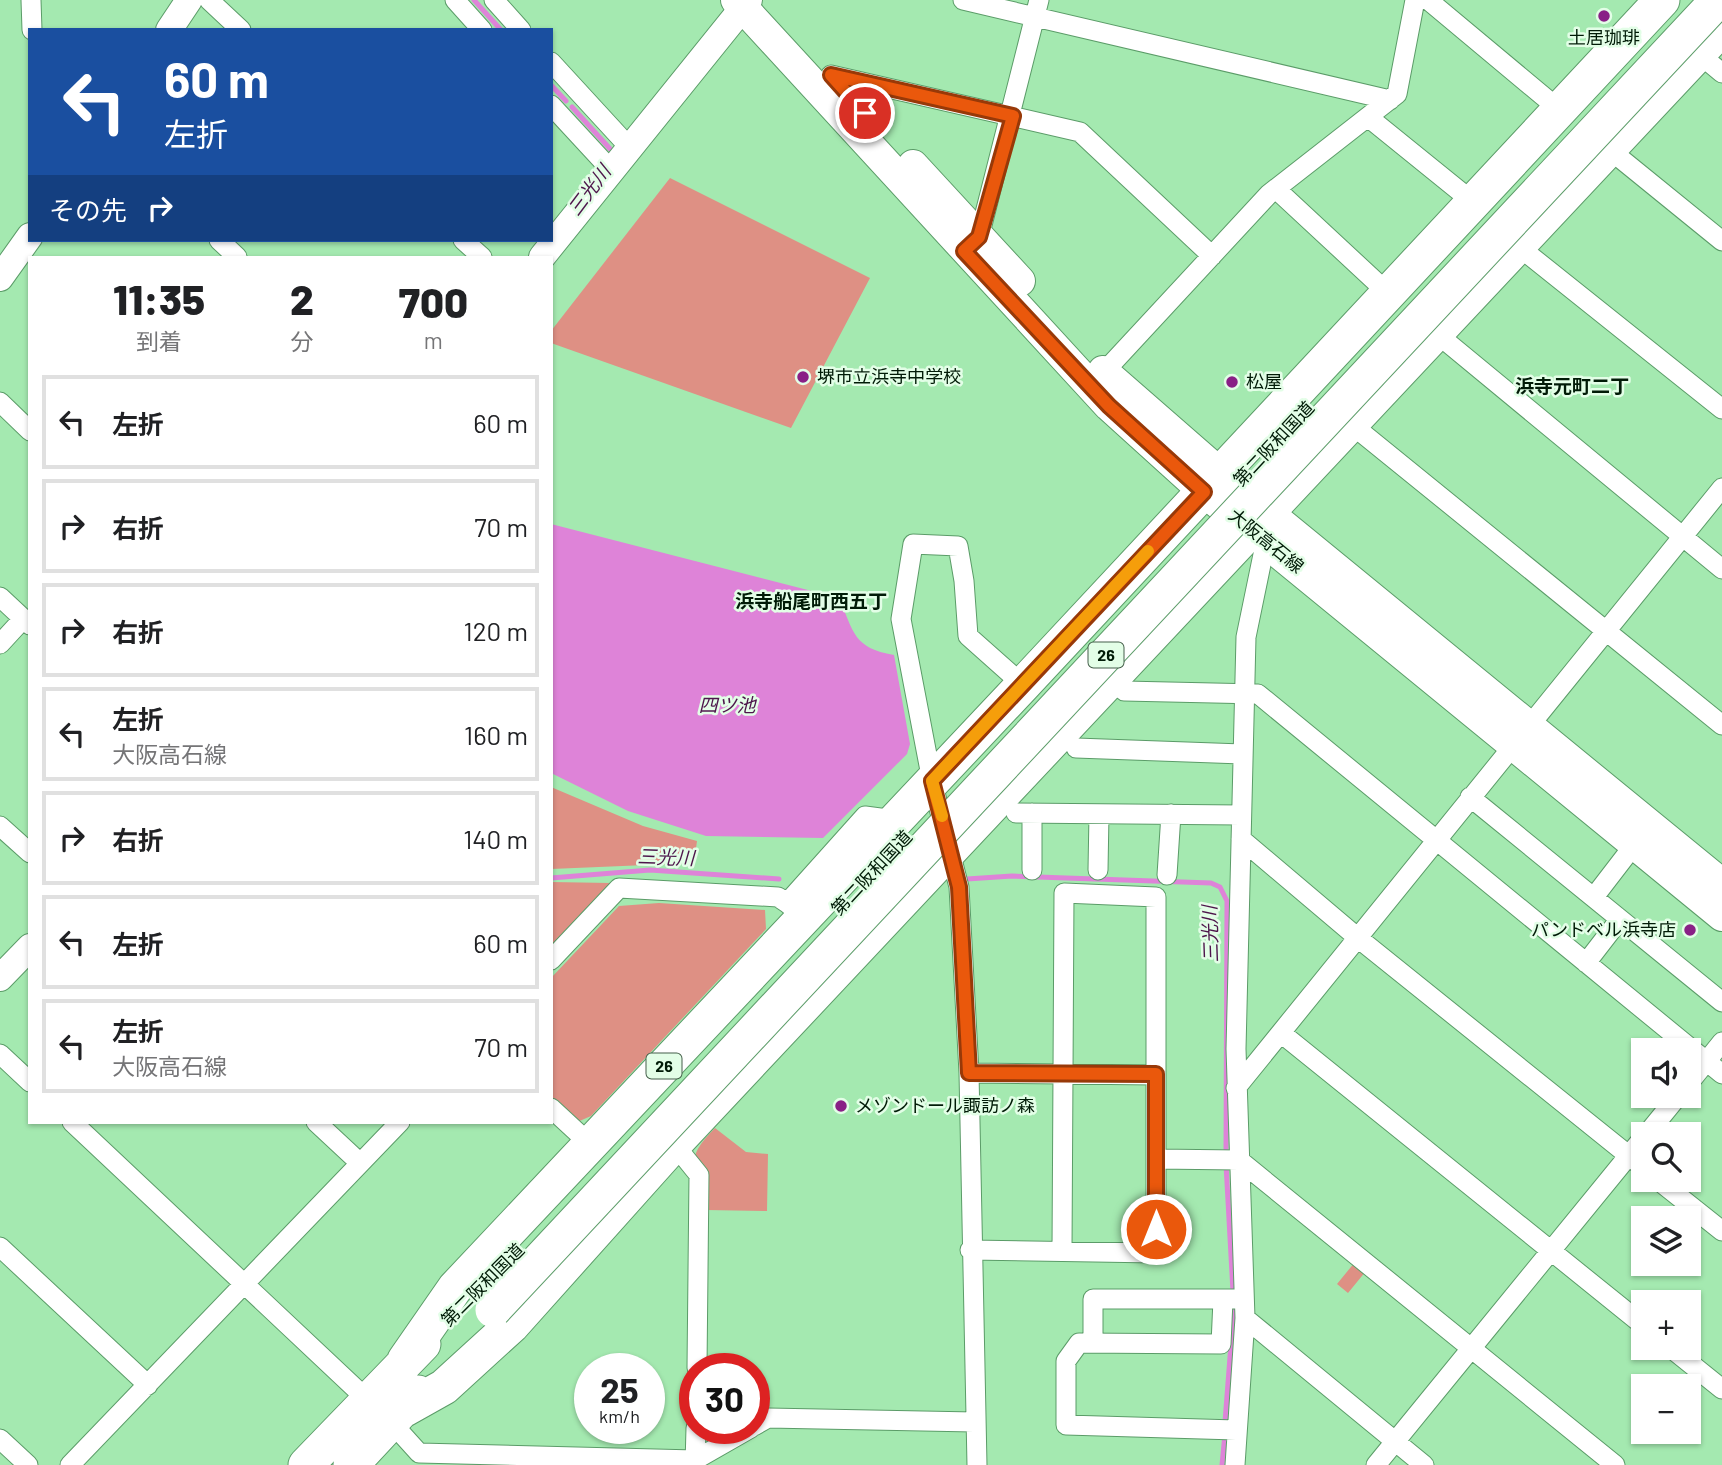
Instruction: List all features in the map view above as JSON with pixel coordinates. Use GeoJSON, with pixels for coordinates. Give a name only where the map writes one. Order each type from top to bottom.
{"type":"FeatureCollection","features":[{"type":"Feature","properties":{"kind":"highway","name":"第二阪和国道"},"geometry":{"type":"LineString","coordinates":[[351,1465],[387,1411],[405,1360],[511,1258],[1690,0]]}},
{"type":"Feature","properties":{"kind":"highway","name":"第二阪和国道"},"geometry":{"type":"LineString","coordinates":[[306,1465],[387,1411],[493,1310],[1718,0]]}},
{"type":"Feature","properties":{"kind":"highway","name":"26"},"geometry":{"type":"LineString","coordinates":[[405,1360],[455,1287],[591,1145],[795,910],[895,820],[1023,685],[1561,111],[1649,4]]}},
{"type":"Feature","properties":{"kind":"highway","name":"26"},"geometry":{"type":"LineString","coordinates":[[387,1411],[444,1387],[512,1325],[674,1144],[952,848],[1262,527],[1351,424],[1436,332],[1610,150],[1710,63],[1722,27]]}},
{"type":"Feature","properties":{"kind":"main road","name":"大阪高石線"},"geometry":{"type":"LineString","coordinates":[[747,2],[831,75],[1109,406],[1212,483]]}},
{"type":"Feature","properties":{"kind":"main road","name":"大阪高石線"},"geometry":{"type":"LineString","coordinates":[[747,2],[972,244],[1104,372],[1212,483],[1262,527],[1519,736],[1722,884]]}},
{"type":"Feature","properties":{"kind":"main road","name":"大阪高石線"},"geometry":{"type":"LineString","coordinates":[[1519,736],[1634,845],[1722,916]]}},
{"type":"Feature","properties":{"kind":"street"},"geometry":{"type":"LineString","coordinates":[[31,0],[32,28]]}},
{"type":"Feature","properties":{"kind":"street"},"geometry":{"type":"LineString","coordinates":[[170,28],[189,0]]}},
{"type":"Feature","properties":{"kind":"street"},"geometry":{"type":"LineString","coordinates":[[209,0],[239,28]]}},
{"type":"Feature","properties":{"kind":"street"},"geometry":{"type":"LineString","coordinates":[[455,0],[480,28]]}},
{"type":"Feature","properties":{"kind":"street"},"geometry":{"type":"LineString","coordinates":[[494,0],[519,28]]}},
{"type":"Feature","properties":{"kind":"street"},"geometry":{"type":"LineString","coordinates":[[963,0],[1037,9],[1390,100]]}},
{"type":"Feature","properties":{"kind":"street"},"geometry":{"type":"LineString","coordinates":[[1104,372],[1276,189],[1397,94],[1415,0]]}},
{"type":"Feature","properties":{"kind":"street"},"geometry":{"type":"LineString","coordinates":[[1427,0],[1561,111]]}},
{"type":"Feature","properties":{"kind":"street"},"geometry":{"type":"LineString","coordinates":[[543,256],[747,2]]}},
{"type":"Feature","properties":{"kind":"street"},"geometry":{"type":"LineString","coordinates":[[972,244],[1013,116],[1037,9]]}},
{"type":"Feature","properties":{"kind":"street"},"geometry":{"type":"LineString","coordinates":[[553,65],[620,160]]}},
{"type":"Feature","properties":{"kind":"street"},"geometry":{"type":"LineString","coordinates":[[831,75],[1080,132],[1212,256]]}},
{"type":"Feature","properties":{"kind":"street"},"geometry":{"type":"LineString","coordinates":[[553,107],[620,160]]}},
{"type":"Feature","properties":{"kind":"street"},"geometry":{"type":"LineString","coordinates":[[1368,117],[1473,202]]}},
{"type":"Feature","properties":{"kind":"street"},"geometry":{"type":"LineString","coordinates":[[1610,150],[1722,242]]}},
{"type":"Feature","properties":{"kind":"street"},"geometry":{"type":"LineString","coordinates":[[1276,189],[1389,294]]}},
{"type":"Feature","properties":{"kind":"street"},"geometry":{"type":"LineString","coordinates":[[221,242],[236,256]]}},
{"type":"Feature","properties":{"kind":"street"},"geometry":{"type":"LineString","coordinates":[[465,242],[481,256]]}},
{"type":"Feature","properties":{"kind":"street"},"geometry":{"type":"LineString","coordinates":[[0,278],[31,246]]}},
{"type":"Feature","properties":{"kind":"street"},"geometry":{"type":"LineString","coordinates":[[1518,246],[1722,409]]}},
{"type":"Feature","properties":{"kind":"street"},"geometry":{"type":"LineString","coordinates":[[1436,332],[1722,569]]}},
{"type":"Feature","properties":{"kind":"street"},"geometry":{"type":"LineString","coordinates":[[0,402],[28,429]]}},
{"type":"Feature","properties":{"kind":"street"},"geometry":{"type":"LineString","coordinates":[[1351,424],[1722,725]]}},
{"type":"Feature","properties":{"kind":"street"},"geometry":{"type":"LineString","coordinates":[[1236,1088],[1722,488]]}},
{"type":"Feature","properties":{"kind":"street"},"geometry":{"type":"LineString","coordinates":[[1235,1465],[1244,1308],[1228,1160],[1236,1088],[1246,637],[1262,527]]}},
{"type":"Feature","properties":{"kind":"street"},"geometry":{"type":"LineString","coordinates":[[976,1465],[970,1250],[969,1073],[959,887],[952,848],[932,781],[901,619],[913,544],[958,546],[968,636],[1023,685]]}},
{"type":"Feature","properties":{"kind":"street"},"geometry":{"type":"LineString","coordinates":[[0,597],[26,622],[0,644]]}},
{"type":"Feature","properties":{"kind":"street"},"geometry":{"type":"LineString","coordinates":[[1124,691],[1258,694],[1722,1074]]}},
{"type":"Feature","properties":{"kind":"street"},"geometry":{"type":"LineString","coordinates":[[1076,748],[1242,754]]}},
{"type":"Feature","properties":{"kind":"street"},"geometry":{"type":"LineString","coordinates":[[1470,797],[1722,1002]]}},
{"type":"Feature","properties":{"kind":"street"},"geometry":{"type":"LineString","coordinates":[[1032,870],[1024,813],[1241,815]]}},
{"type":"Feature","properties":{"kind":"street"},"geometry":{"type":"LineString","coordinates":[[1098,870],[1099,814]]}},
{"type":"Feature","properties":{"kind":"street"},"geometry":{"type":"LineString","coordinates":[[1167,875],[1171,814]]}},
{"type":"Feature","properties":{"kind":"street"},"geometry":{"type":"LineString","coordinates":[[0,826],[28,851]]}},
{"type":"Feature","properties":{"kind":"street"},"geometry":{"type":"LineString","coordinates":[[1241,839],[1358,938],[1631,1157]]}},
{"type":"Feature","properties":{"kind":"street"},"geometry":{"type":"LineString","coordinates":[[1594,897],[1634,845]]}},
{"type":"Feature","properties":{"kind":"street"},"geometry":{"type":"LineString","coordinates":[[553,958],[619,888],[778,897],[795,910]]}},
{"type":"Feature","properties":{"kind":"street"},"geometry":{"type":"LineString","coordinates":[[970,1250],[1156,1253],[1156,897],[1064,893],[1062,1251]]}},
{"type":"Feature","properties":{"kind":"street"},"geometry":{"type":"LineString","coordinates":[[1586,963],[1620,919]]}},
{"type":"Feature","properties":{"kind":"street"},"geometry":{"type":"LineString","coordinates":[[0,978],[28,949]]}},
{"type":"Feature","properties":{"kind":"street"},"geometry":{"type":"LineString","coordinates":[[1281,1033],[1631,1315]]}},
{"type":"Feature","properties":{"kind":"street"},"geometry":{"type":"LineString","coordinates":[[1701,1068],[1722,1042]]}},
{"type":"Feature","properties":{"kind":"street"},"geometry":{"type":"LineString","coordinates":[[0,1054],[28,1080]]}},
{"type":"Feature","properties":{"kind":"street"},"geometry":{"type":"LineString","coordinates":[[969,1073],[1156,1074]]}},
{"type":"Feature","properties":{"kind":"street"},"geometry":{"type":"LineString","coordinates":[[1657,1122],[1668,1108]]}},
{"type":"Feature","properties":{"kind":"street"},"geometry":{"type":"LineString","coordinates":[[553,1110],[591,1145]]}},
{"type":"Feature","properties":{"kind":"street"},"geometry":{"type":"LineString","coordinates":[[74,1124],[244,1284],[387,1411],[419,1459],[695,1462],[725,1444]]}},
{"type":"Feature","properties":{"kind":"street"},"geometry":{"type":"LineString","coordinates":[[318,1124],[360,1163]]}},
{"type":"Feature","properties":{"kind":"street"},"geometry":{"type":"LineString","coordinates":[[70,1465],[398,1124]]}},
{"type":"Feature","properties":{"kind":"street"},"geometry":{"type":"LineString","coordinates":[[674,1144],[699,1175],[697,1353]]}},
{"type":"Feature","properties":{"kind":"street"},"geometry":{"type":"LineString","coordinates":[[1156,1159],[1228,1160],[1471,1348],[1615,1465]]}},
{"type":"Feature","properties":{"kind":"street"},"geometry":{"type":"LineString","coordinates":[[1376,1465],[1551,1251],[1631,1166]]}},
{"type":"Feature","properties":{"kind":"street"},"geometry":{"type":"LineString","coordinates":[[1673,1192],[1722,1231]]}},
{"type":"Feature","properties":{"kind":"street"},"geometry":{"type":"LineString","coordinates":[[0,1247],[148,1385]]}},
{"type":"Feature","properties":{"kind":"street"},"geometry":{"type":"LineString","coordinates":[[1093,1343],[1093,1299],[1223,1300],[1244,1308],[1424,1465]]}},
{"type":"Feature","properties":{"kind":"street"},"geometry":{"type":"LineString","coordinates":[[1223,1300],[1221,1344],[1079,1343],[1066,1361],[1066,1425],[1236,1430]]}},
{"type":"Feature","properties":{"kind":"street"},"geometry":{"type":"LineString","coordinates":[[1686,1360],[1722,1389]]}},
{"type":"Feature","properties":{"kind":"street"},"geometry":{"type":"LineString","coordinates":[[770,1418],[974,1422]]}},
{"type":"Feature","properties":{"kind":"street"},"geometry":{"type":"LineString","coordinates":[[0,1438],[28,1465]]}},
{"type":"Feature","properties":{"kind":"street"},"geometry":{"type":"LineString","coordinates":[[695,1462],[696,1444]]}},
{"type":"Feature","properties":{"kind":"shaded area"},"geometry":{"type":"Polygon","coordinates":[[[670,178],[870,278],[791,428],[553,344],[553,328],[670,178]]]}},
{"type":"Feature","properties":{"kind":"shaded area"},"geometry":{"type":"Polygon","coordinates":[[[553,788],[643,826],[697,841],[694,863],[553,869],[553,788]]]}},
{"type":"Feature","properties":{"kind":"shaded area"},"geometry":{"type":"Polygon","coordinates":[[[553,882],[611,883],[553,945],[553,882]]]}},
{"type":"Feature","properties":{"kind":"shaded area"},"geometry":{"type":"Polygon","coordinates":[[[659,903],[765,910],[766,929],[591,1116],[575,1123],[553,1102],[553,976],[619,906],[659,903]]]}},
{"type":"Feature","properties":{"kind":"shaded area"},"geometry":{"type":"Polygon","coordinates":[[[715,1128],[746,1152],[768,1154],[767,1211],[706,1210],[695,1175],[694,1158],[715,1128]]]}},
{"type":"Feature","properties":{"kind":"shaded area"},"geometry":{"type":"Polygon","coordinates":[[[1355,1262],[1366,1271],[1348,1293],[1337,1284],[1355,1262]]]}},
{"type":"Feature","properties":{"kind":"water","name":"四ツ池"},"geometry":{"type":"Polygon","coordinates":[[[553,525],[839,598],[857,637],[870,648],[894,655],[910,744],[907,754],[823,838],[706,836],[628,811],[553,774],[553,525]]]}},
{"type":"Feature","properties":{"kind":"waterway","name":"三光川"},"geometry":{"type":"LineString","coordinates":[[474,0],[499,28]]}},
{"type":"Feature","properties":{"kind":"waterway","name":"三光川"},"geometry":{"type":"LineString","coordinates":[[553,87],[566,101]]}},
{"type":"Feature","properties":{"kind":"waterway","name":"三光川"},"geometry":{"type":"LineString","coordinates":[[572,107],[612,151]]}},
{"type":"Feature","properties":{"kind":"waterway","name":"三光川"},"geometry":{"type":"LineString","coordinates":[[553,878],[650,870],[779,879]]}},
{"type":"Feature","properties":{"kind":"waterway","name":"三光川"},"geometry":{"type":"LineString","coordinates":[[967,879],[1012,876],[1211,883],[1220,887],[1227,901],[1226,1152]]}},
{"type":"Feature","properties":{"kind":"waterway","name":"三光川"},"geometry":{"type":"LineString","coordinates":[[1226,1164],[1233,1292]]}},
{"type":"Feature","properties":{"kind":"waterway","name":"三光川"},"geometry":{"type":"LineString","coordinates":[[1225,1422],[1234,1305]]}},
{"type":"Feature","properties":{"kind":"waterway","name":"三光川"},"geometry":{"type":"LineString","coordinates":[[1222,1465],[1225,1434]]}},
{"type":"Feature","properties":{"kind":"slow traffic"},"geometry":{"type":"LineString","coordinates":[[942,816],[932,781],[1148,551]]}},
{"type":"Feature","properties":{"kind":"place","name":"土居珈琲"},"geometry":{"type":"Point","coordinates":[1604,16]}},
{"type":"Feature","properties":{"kind":"place","name":"堺市立浜寺中学校"},"geometry":{"type":"Point","coordinates":[803,377]}},
{"type":"Feature","properties":{"kind":"place","name":"松屋"},"geometry":{"type":"Point","coordinates":[1232,382]}},
{"type":"Feature","properties":{"kind":"place","name":"パンドベル浜寺店"},"geometry":{"type":"Point","coordinates":[1690,930]}},
{"type":"Feature","properties":{"kind":"place","name":"メゾンドール諏訪ノ森"},"geometry":{"type":"Point","coordinates":[841,1106]}},
{"type":"Feature","properties":{"kind":"district","name":"浜寺元町二丁"},"geometry":{"type":"Point","coordinates":[1572,386]}},
{"type":"Feature","properties":{"kind":"district","name":"浜寺船尾町西五丁"},"geometry":{"type":"Point","coordinates":[811,601]}},
{"type":"Feature","properties":{"kind":"route"},"geometry":{"type":"LineString","coordinates":[[865,113],[831,75],[1013,116],[979,237],[964,251],[1109,406],[1204,492],[932,781],[952,848],[959,887],[969,1073],[1156,1074],[1156,1229]]}}]}
